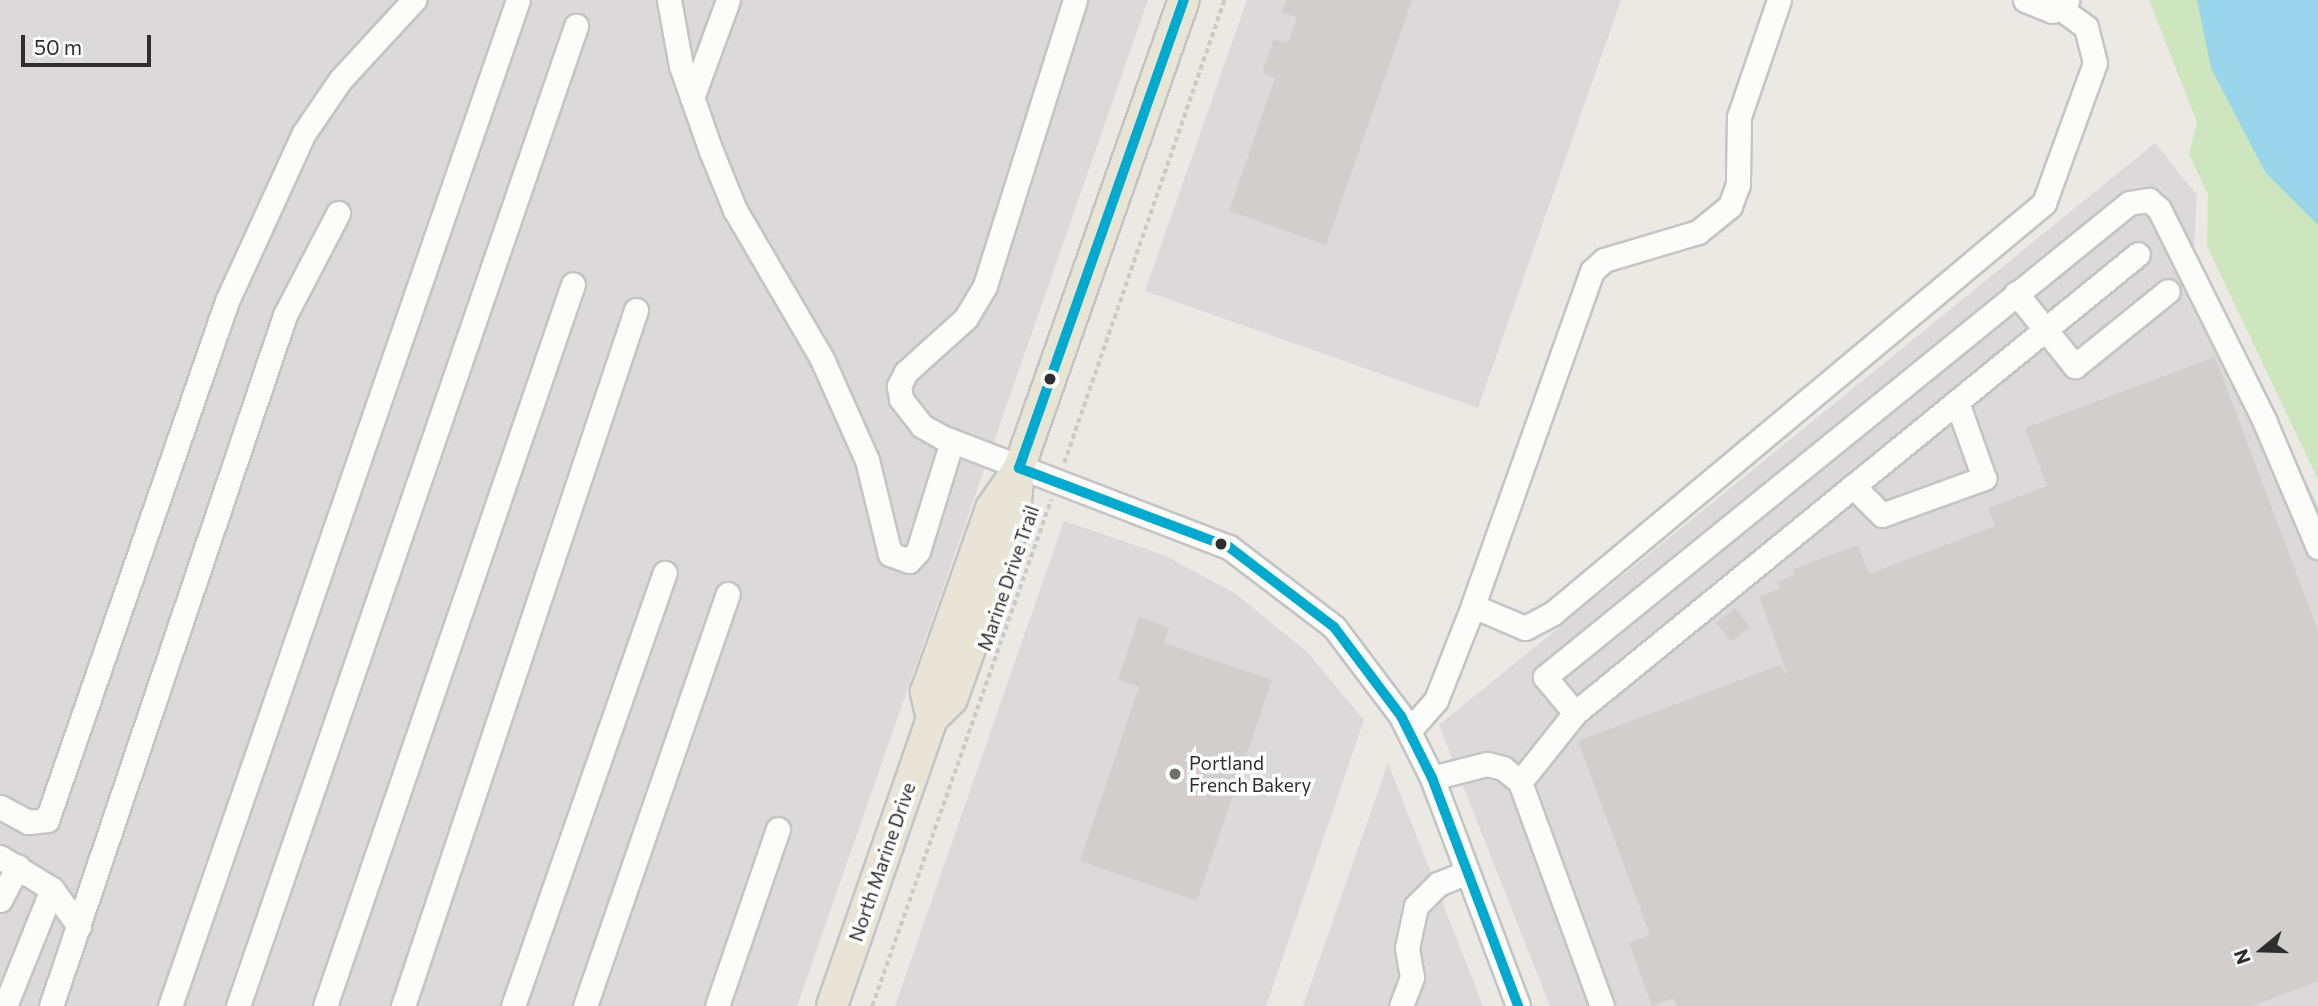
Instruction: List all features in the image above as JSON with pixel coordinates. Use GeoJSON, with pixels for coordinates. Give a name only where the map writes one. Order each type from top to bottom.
{"type":"FeatureCollection","features":[{"type":"Feature","properties":{"kind":"main road","name":"North Marine Drive"},"geometry":{"type":"LineString","coordinates":[[833,1006],[932,719],[926,692],[990,508],[1019,468],[1184,0]]}},
{"type":"Feature","properties":{"kind":"street"},"geometry":{"type":"LineString","coordinates":[[0,807],[28,822],[47,820],[227,301],[304,133],[341,79],[414,0]]}},
{"type":"Feature","properties":{"kind":"street"},"geometry":{"type":"LineString","coordinates":[[170,1006],[518,0]]}},
{"type":"Feature","properties":{"kind":"street"},"geometry":{"type":"LineString","coordinates":[[669,0],[692,98],[735,210],[822,359],[867,460],[890,554],[909,561],[918,551],[952,441]]}},
{"type":"Feature","properties":{"kind":"street"},"geometry":{"type":"LineString","coordinates":[[692,98],[728,0]]}},
{"type":"Feature","properties":{"kind":"street"},"geometry":{"type":"LineString","coordinates":[[1075,0],[985,286],[966,318],[906,372],[899,386],[901,399],[922,426],[952,441],[1200,533],[1265,569],[1353,648],[1409,731],[1432,778],[1518,1006]]}},
{"type":"Feature","properties":{"kind":"street"},"geometry":{"type":"LineString","coordinates":[[1409,731],[1436,700],[1473,606],[1591,271],[1604,260],[1699,232],[1730,206],[1738,184],[1738,117],[1779,0]]}},
{"type":"Feature","properties":{"kind":"street"},"geometry":{"type":"LineString","coordinates":[[1473,606],[1525,628],[1553,613],[2044,203],[2095,64],[2086,27],[2064,5],[2025,0]]}},
{"type":"Feature","properties":{"kind":"street"},"geometry":{"type":"LineString","coordinates":[[238,1006],[576,26]]}},
{"type":"Feature","properties":{"kind":"street"},"geometry":{"type":"LineString","coordinates":[[1575,713],[1545,677],[2129,203],[2149,200],[2158,209],[2264,419],[2318,547]]}},
{"type":"Feature","properties":{"kind":"street"},"geometry":{"type":"LineString","coordinates":[[51,1006],[285,315],[338,213]]}},
{"type":"Feature","properties":{"kind":"street"},"geometry":{"type":"LineString","coordinates":[[1520,782],[1575,713],[2138,254]]}},
{"type":"Feature","properties":{"kind":"street"},"geometry":{"type":"LineString","coordinates":[[325,1006],[573,284]]}},
{"type":"Feature","properties":{"kind":"street"},"geometry":{"type":"LineString","coordinates":[[2016,293],[2076,366],[2168,290]]}},
{"type":"Feature","properties":{"kind":"street"},"geometry":{"type":"LineString","coordinates":[[403,1006],[636,310]]}},
{"type":"Feature","properties":{"kind":"street"},"geometry":{"type":"LineString","coordinates":[[1853,486],[1882,515],[1984,478],[1957,402]]}},
{"type":"Feature","properties":{"kind":"street"},"geometry":{"type":"LineString","coordinates":[[513,1006],[665,573]]}},
{"type":"Feature","properties":{"kind":"street"},"geometry":{"type":"LineString","coordinates":[[585,1006],[728,594]]}},
{"type":"Feature","properties":{"kind":"street"},"geometry":{"type":"LineString","coordinates":[[1432,778],[1487,764],[1503,768],[1520,782],[1602,1006]]}},
{"type":"Feature","properties":{"kind":"street"},"geometry":{"type":"LineString","coordinates":[[717,1006],[778,828]]}},
{"type":"Feature","properties":{"kind":"street"},"geometry":{"type":"LineString","coordinates":[[0,900],[9,861],[52,889],[79,926]]}},
{"type":"Feature","properties":{"kind":"street"},"geometry":{"type":"LineString","coordinates":[[1401,1006],[1412,977],[1407,948],[1416,906],[1438,884],[1467,872]]}},
{"type":"Feature","properties":{"kind":"street"},"geometry":{"type":"LineString","coordinates":[[5,1006],[52,889]]}},
{"type":"Feature","properties":{"kind":"path","name":"Marine Drive Trail"},"geometry":{"type":"LineString","coordinates":[[872,1006],[1224,0]]}},
{"type":"Feature","properties":{"kind":"shaded area"},"geometry":{"type":"Polygon","coordinates":[[[0,0],[1148,0],[797,1006],[0,1006],[0,0]]]}},
{"type":"Feature","properties":{"kind":"shaded area"},"geometry":{"type":"Polygon","coordinates":[[[1247,0],[1621,0],[1478,408],[1145,291],[1247,0]]]}},
{"type":"Feature","properties":{"kind":"shaded area"},"geometry":{"type":"Polygon","coordinates":[[[2155,143],[2197,195],[2193,265],[2212,289],[2318,506],[2318,1006],[1550,1006],[1439,725],[2155,143]]]}},
{"type":"Feature","properties":{"kind":"shaded area"},"geometry":{"type":"Polygon","coordinates":[[[1064,521],[1164,555],[1236,594],[1307,652],[1364,720],[1266,1006],[895,1006],[1064,521]]]}},
{"type":"Feature","properties":{"kind":"shaded area"},"geometry":{"type":"Polygon","coordinates":[[[1388,763],[1483,1006],[1303,1006],[1388,763]]]}},
{"type":"Feature","properties":{"kind":"green space"},"geometry":{"type":"Polygon","coordinates":[[[2149,0],[2318,0],[2318,480],[2207,246],[2208,195],[2189,154],[2197,122],[2149,0]]]}},
{"type":"Feature","properties":{"kind":"water"},"geometry":{"type":"Polygon","coordinates":[[[2197,0],[2318,0],[2318,225],[2265,172],[2211,68],[2197,0]]]}},
{"type":"Feature","properties":{"kind":"building"},"geometry":{"type":"Polygon","coordinates":[[[1286,0],[1412,0],[1326,245],[1229,211],[1275,78],[1262,73],[1274,39],[1288,43],[1297,17],[1282,12],[1286,0]]]}},
{"type":"Feature","properties":{"kind":"building"},"geometry":{"type":"Polygon","coordinates":[[[2215,357],[2318,631],[2318,981],[2252,1006],[1677,1006],[1674,998],[1652,1006],[1629,943],[1650,935],[1578,741],[1780,665],[1789,678],[1759,596],[1780,589],[1777,582],[1795,575],[1793,569],[1858,545],[1869,574],[1995,526],[1988,508],[2047,486],[2025,428],[2215,357]]]}},
{"type":"Feature","properties":{"kind":"building"},"geometry":{"type":"Polygon","coordinates":[[[1735,608],[1750,627],[1731,642],[1716,623],[1735,608]]]}},
{"type":"Feature","properties":{"kind":"building","name":"Portland French Bakery"},"geometry":{"type":"Polygon","coordinates":[[[1139,617],[1169,628],[1164,643],[1272,680],[1197,901],[1080,861],[1139,687],[1118,680],[1139,617]]]}},
{"type":"Feature","properties":{"kind":"transit line"},"geometry":{"type":"LineString","coordinates":[[1019,468],[1184,0]]}},
{"type":"Feature","properties":{"kind":"transit line"},"geometry":{"type":"LineString","coordinates":[[1019,468],[1229,547],[1334,627],[1401,716],[1432,778],[1518,1006]]}},
{"type":"Feature","properties":{"kind":"place","name":"Portland French Bakery"},"geometry":{"type":"Point","coordinates":[1175,774]}}]}
